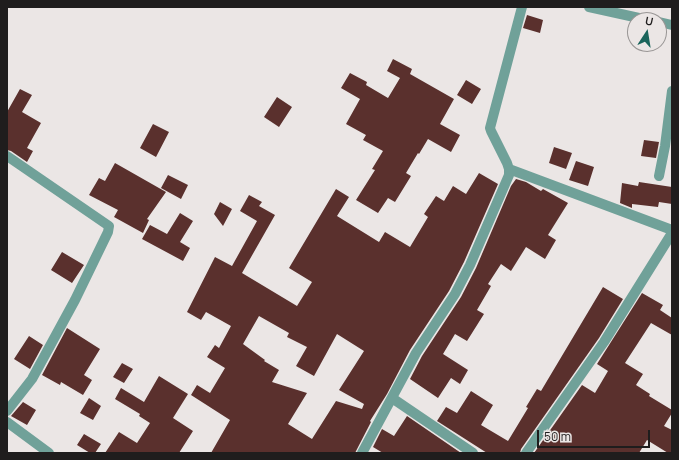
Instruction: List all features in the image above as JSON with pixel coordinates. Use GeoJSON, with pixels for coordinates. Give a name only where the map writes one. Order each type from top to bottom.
{"type":"FeatureCollection","features":[{"type":"Feature","properties":{"kind":"street"},"geometry":{"type":"LineString","coordinates":[[362,453],[416,353],[455,294],[509,175],[509,169],[490,128],[522,7]]}},
{"type":"Feature","properties":{"kind":"street"},"geometry":{"type":"LineString","coordinates":[[589,7],[627,15]]}},
{"type":"Feature","properties":{"kind":"street"},"geometry":{"type":"LineString","coordinates":[[659,176],[665,146],[672,91]]}},
{"type":"Feature","properties":{"kind":"street"},"geometry":{"type":"LineString","coordinates":[[7,156],[109,226],[108,232],[75,300],[32,379],[7,411]]}},
{"type":"Feature","properties":{"kind":"street"},"geometry":{"type":"LineString","coordinates":[[509,169],[672,230]]}},
{"type":"Feature","properties":{"kind":"street"},"geometry":{"type":"LineString","coordinates":[[526,453],[604,342],[672,233]]}},
{"type":"Feature","properties":{"kind":"street"},"geometry":{"type":"LineString","coordinates":[[392,398],[473,453]]}},
{"type":"Feature","properties":{"kind":"street"},"geometry":{"type":"LineString","coordinates":[[7,422],[49,453]]}},
{"type":"Feature","properties":{"kind":"building"},"geometry":{"type":"Polygon","coordinates":[[[527,15],[543,20],[540,33],[523,28],[527,15]]]}},
{"type":"Feature","properties":{"kind":"building"},"geometry":{"type":"Polygon","coordinates":[[[393,59],[412,69],[410,74],[454,99],[440,124],[460,135],[451,152],[428,139],[406,173],[411,176],[395,202],[388,198],[378,213],[356,200],[375,170],[372,169],[383,151],[363,140],[366,135],[346,124],[360,99],[341,88],[350,73],[367,82],[366,85],[388,98],[400,78],[387,71],[393,59]]]}},
{"type":"Feature","properties":{"kind":"building"},"geometry":{"type":"Polygon","coordinates":[[[466,80],[481,89],[472,104],[457,95],[466,80]]]}},
{"type":"Feature","properties":{"kind":"building"},"geometry":{"type":"Polygon","coordinates":[[[20,89],[32,95],[22,112],[41,123],[27,148],[33,151],[27,162],[11,151],[7,150],[7,112],[20,89]]]}},
{"type":"Feature","properties":{"kind":"building"},"geometry":{"type":"Polygon","coordinates":[[[277,97],[292,107],[279,127],[264,117],[277,97]]]}},
{"type":"Feature","properties":{"kind":"building"},"geometry":{"type":"Polygon","coordinates":[[[153,124],[169,132],[156,157],[140,148],[153,124]]]}},
{"type":"Feature","properties":{"kind":"building"},"geometry":{"type":"Polygon","coordinates":[[[644,140],[659,142],[656,158],[641,156],[644,140]]]}},
{"type":"Feature","properties":{"kind":"building"},"geometry":{"type":"Polygon","coordinates":[[[554,147],[572,153],[566,169],[549,163],[554,147]]]}},
{"type":"Feature","properties":{"kind":"building"},"geometry":{"type":"Polygon","coordinates":[[[576,161],[594,167],[588,186],[569,180],[576,161]]]}},
{"type":"Feature","properties":{"kind":"building"},"geometry":{"type":"Polygon","coordinates":[[[115,163],[166,192],[147,219],[149,220],[143,233],[114,217],[118,210],[89,195],[99,178],[105,181],[115,163]]]}},
{"type":"Feature","properties":{"kind":"building"},"geometry":{"type":"Polygon","coordinates":[[[479,173],[498,184],[464,262],[449,291],[410,350],[387,394],[370,421],[371,422],[355,453],[211,453],[230,420],[191,395],[197,385],[210,393],[225,368],[207,357],[215,345],[219,348],[231,326],[206,312],[201,320],[187,312],[215,257],[232,266],[257,221],[240,211],[249,195],[262,202],[259,206],[275,215],[242,273],[297,306],[312,282],[289,268],[336,189],[349,197],[337,216],[379,242],[385,232],[410,247],[428,217],[424,214],[436,196],[444,201],[453,186],[466,194],[479,173]],[[259,316],[243,344],[265,360],[264,361],[279,370],[272,382],[307,393],[288,424],[312,439],[336,401],[362,409],[364,404],[339,390],[364,351],[337,334],[314,376],[296,366],[307,347],[287,337],[289,333],[259,316]]]}},
{"type":"Feature","properties":{"kind":"building"},"geometry":{"type":"Polygon","coordinates":[[[168,175],[188,185],[181,199],[161,188],[168,175]]]}},
{"type":"Feature","properties":{"kind":"building"},"geometry":{"type":"Polygon","coordinates":[[[516,179],[526,182],[541,191],[543,189],[568,203],[548,235],[556,240],[545,259],[526,247],[511,271],[501,264],[488,284],[491,286],[477,310],[484,314],[467,341],[455,334],[443,354],[468,370],[460,384],[451,378],[438,398],[410,379],[422,356],[461,297],[476,268],[511,186],[516,179]]]}},
{"type":"Feature","properties":{"kind":"building"},"geometry":{"type":"Polygon","coordinates":[[[639,182],[672,187],[672,204],[659,202],[658,207],[632,204],[632,208],[620,203],[622,183],[638,186],[639,182]]]}},
{"type":"Feature","properties":{"kind":"building"},"geometry":{"type":"Polygon","coordinates":[[[220,202],[232,209],[223,226],[214,214],[220,202]]]}},
{"type":"Feature","properties":{"kind":"building"},"geometry":{"type":"Polygon","coordinates":[[[180,213],[193,221],[180,242],[190,248],[183,261],[142,239],[150,225],[167,234],[180,213]]]}},
{"type":"Feature","properties":{"kind":"building"},"geometry":{"type":"Polygon","coordinates":[[[62,252],[84,265],[72,283],[51,270],[62,252]]]}},
{"type":"Feature","properties":{"kind":"building"},"geometry":{"type":"Polygon","coordinates":[[[603,287],[623,299],[599,338],[521,449],[520,453],[487,453],[437,421],[446,407],[457,413],[471,391],[493,405],[481,425],[508,441],[528,408],[526,407],[537,389],[541,391],[603,287]]]}},
{"type":"Feature","properties":{"kind":"building"},"geometry":{"type":"Polygon","coordinates":[[[642,293],[663,305],[660,310],[672,318],[672,335],[651,323],[625,363],[643,374],[636,385],[650,394],[649,396],[672,410],[672,413],[664,426],[672,430],[672,453],[668,453],[647,440],[639,453],[534,453],[582,385],[595,393],[608,371],[597,364],[642,293]]]}},
{"type":"Feature","properties":{"kind":"building"},"geometry":{"type":"Polygon","coordinates":[[[67,328],[100,349],[84,375],[92,380],[83,395],[61,382],[60,385],[42,375],[67,328]]]}},
{"type":"Feature","properties":{"kind":"building"},"geometry":{"type":"Polygon","coordinates":[[[29,336],[43,345],[30,369],[14,359],[29,336]]]}},
{"type":"Feature","properties":{"kind":"building"},"geometry":{"type":"Polygon","coordinates":[[[122,363],[133,369],[124,383],[113,377],[122,363]]]}},
{"type":"Feature","properties":{"kind":"building"},"geometry":{"type":"Polygon","coordinates":[[[159,376],[188,394],[173,418],[193,431],[179,453],[105,453],[119,432],[137,443],[150,423],[139,416],[140,414],[115,399],[121,388],[144,402],[159,376]]]}},
{"type":"Feature","properties":{"kind":"building"},"geometry":{"type":"Polygon","coordinates":[[[89,398],[101,406],[93,420],[80,413],[89,398]]]}},
{"type":"Feature","properties":{"kind":"building"},"geometry":{"type":"Polygon","coordinates":[[[23,402],[36,410],[27,425],[11,416],[23,402]]]}},
{"type":"Feature","properties":{"kind":"building"},"geometry":{"type":"Polygon","coordinates":[[[407,416],[461,453],[383,453],[373,447],[382,429],[394,436],[407,416]]]}},
{"type":"Feature","properties":{"kind":"building"},"geometry":{"type":"Polygon","coordinates":[[[84,434],[101,444],[95,453],[90,453],[77,445],[84,434]]]}}]}
